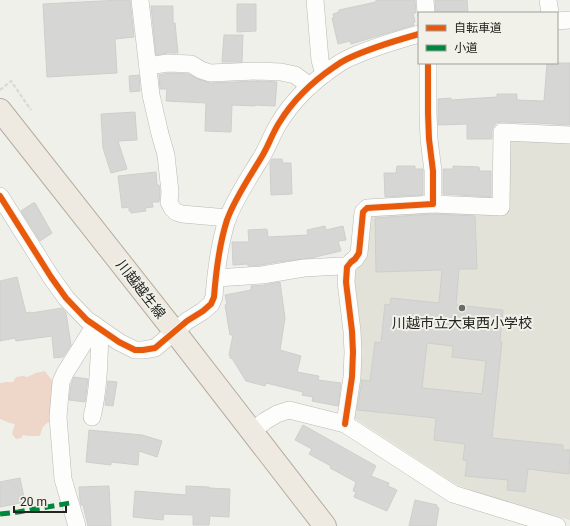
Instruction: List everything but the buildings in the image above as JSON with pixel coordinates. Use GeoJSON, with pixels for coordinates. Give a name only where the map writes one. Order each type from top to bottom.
{"type":"FeatureCollection","features":[{"type":"Feature","properties":{"kind":"main road","name":"川越越生線"},"geometry":{"type":"LineString","coordinates":[[0,110],[175,332],[325,526]]}},
{"type":"Feature","properties":{"kind":"street"},"geometry":{"type":"LineString","coordinates":[[140,0],[151,95],[161,140],[166,155],[170,202],[172,208],[176,212],[182,214],[228,218]]}},
{"type":"Feature","properties":{"kind":"street"},"geometry":{"type":"LineString","coordinates":[[315,0],[320,60],[324,74]]}},
{"type":"Feature","properties":{"kind":"street"},"geometry":{"type":"LineString","coordinates":[[425,0],[426,12]]}},
{"type":"Feature","properties":{"kind":"street"},"geometry":{"type":"LineString","coordinates":[[548,0],[550,12]]}},
{"type":"Feature","properties":{"kind":"street"},"geometry":{"type":"LineString","coordinates":[[558,21],[570,20]]}},
{"type":"Feature","properties":{"kind":"street"},"geometry":{"type":"LineString","coordinates":[[1,200],[66,298],[88,320],[119,342],[135,350],[156,348],[187,321],[211,304],[214,297],[220,247],[228,218],[279,123],[292,105],[324,74],[346,60],[394,41],[418,34]]}},
{"type":"Feature","properties":{"kind":"street"},"geometry":{"type":"LineString","coordinates":[[148,66],[168,63],[191,64],[210,73],[258,71],[281,72],[295,75],[310,86]]}},
{"type":"Feature","properties":{"kind":"street"},"geometry":{"type":"LineString","coordinates":[[428,64],[429,139],[433,171],[433,204]]}},
{"type":"Feature","properties":{"kind":"street"},"geometry":{"type":"LineString","coordinates":[[216,278],[262,275],[304,268],[346,266],[355,259],[359,253],[363,212],[367,208],[433,204],[501,207],[502,132],[570,134]]}},
{"type":"Feature","properties":{"kind":"street"},"geometry":{"type":"LineString","coordinates":[[345,424],[352,377],[353,352],[346,282],[346,266]]}},
{"type":"Feature","properties":{"kind":"street"},"geometry":{"type":"LineString","coordinates":[[92,417],[97,389],[97,327]]}},
{"type":"Feature","properties":{"kind":"street"},"geometry":{"type":"LineString","coordinates":[[77,526],[63,479],[58,417],[62,382],[65,374],[97,327]]}},
{"type":"Feature","properties":{"kind":"street"},"geometry":{"type":"LineString","coordinates":[[251,432],[277,414],[289,410],[318,416],[345,424],[453,494],[557,526]]}},
{"type":"Feature","properties":{"kind":"path"},"geometry":{"type":"LineString","coordinates":[[0,90],[11,81],[31,110]]}},
{"type":"Feature","properties":{"kind":"shaded area","name":"川越市立大東西小学校"},"geometry":{"type":"Polygon","coordinates":[[[511,137],[570,139],[570,520],[497,500],[455,484],[351,416],[353,270],[371,214],[442,210],[504,213],[506,143],[511,137]]]}},
{"type":"Feature","properties":{"kind":"shaded area"},"geometry":{"type":"Polygon","coordinates":[[[45,371],[57,385],[54,419],[42,428],[39,436],[23,435],[21,438],[16,439],[12,434],[15,424],[0,419],[0,383],[13,382],[16,377],[27,377],[45,371]]]}},
{"type":"Feature","properties":{"kind":"marked path"},"geometry":{"type":"LineString","coordinates":[[0,514],[70,503]]}},
{"type":"Feature","properties":{"kind":"cycle path"},"geometry":{"type":"LineString","coordinates":[[0,196],[51,277],[66,298],[87,320],[119,342],[135,350],[155,348],[187,321],[211,304],[214,297],[220,248],[230,212],[242,188],[290,107],[311,85],[344,61],[373,48],[418,34]]}},
{"type":"Feature","properties":{"kind":"cycle path"},"geometry":{"type":"LineString","coordinates":[[345,424],[352,377],[353,352],[346,282],[347,267],[359,253],[363,212],[367,208],[433,204],[433,171],[429,139],[428,113],[428,64]]}},
{"type":"Feature","properties":{"kind":"place","name":"川越市立大東西小学校"},"geometry":{"type":"Point","coordinates":[462,308]}}]}
